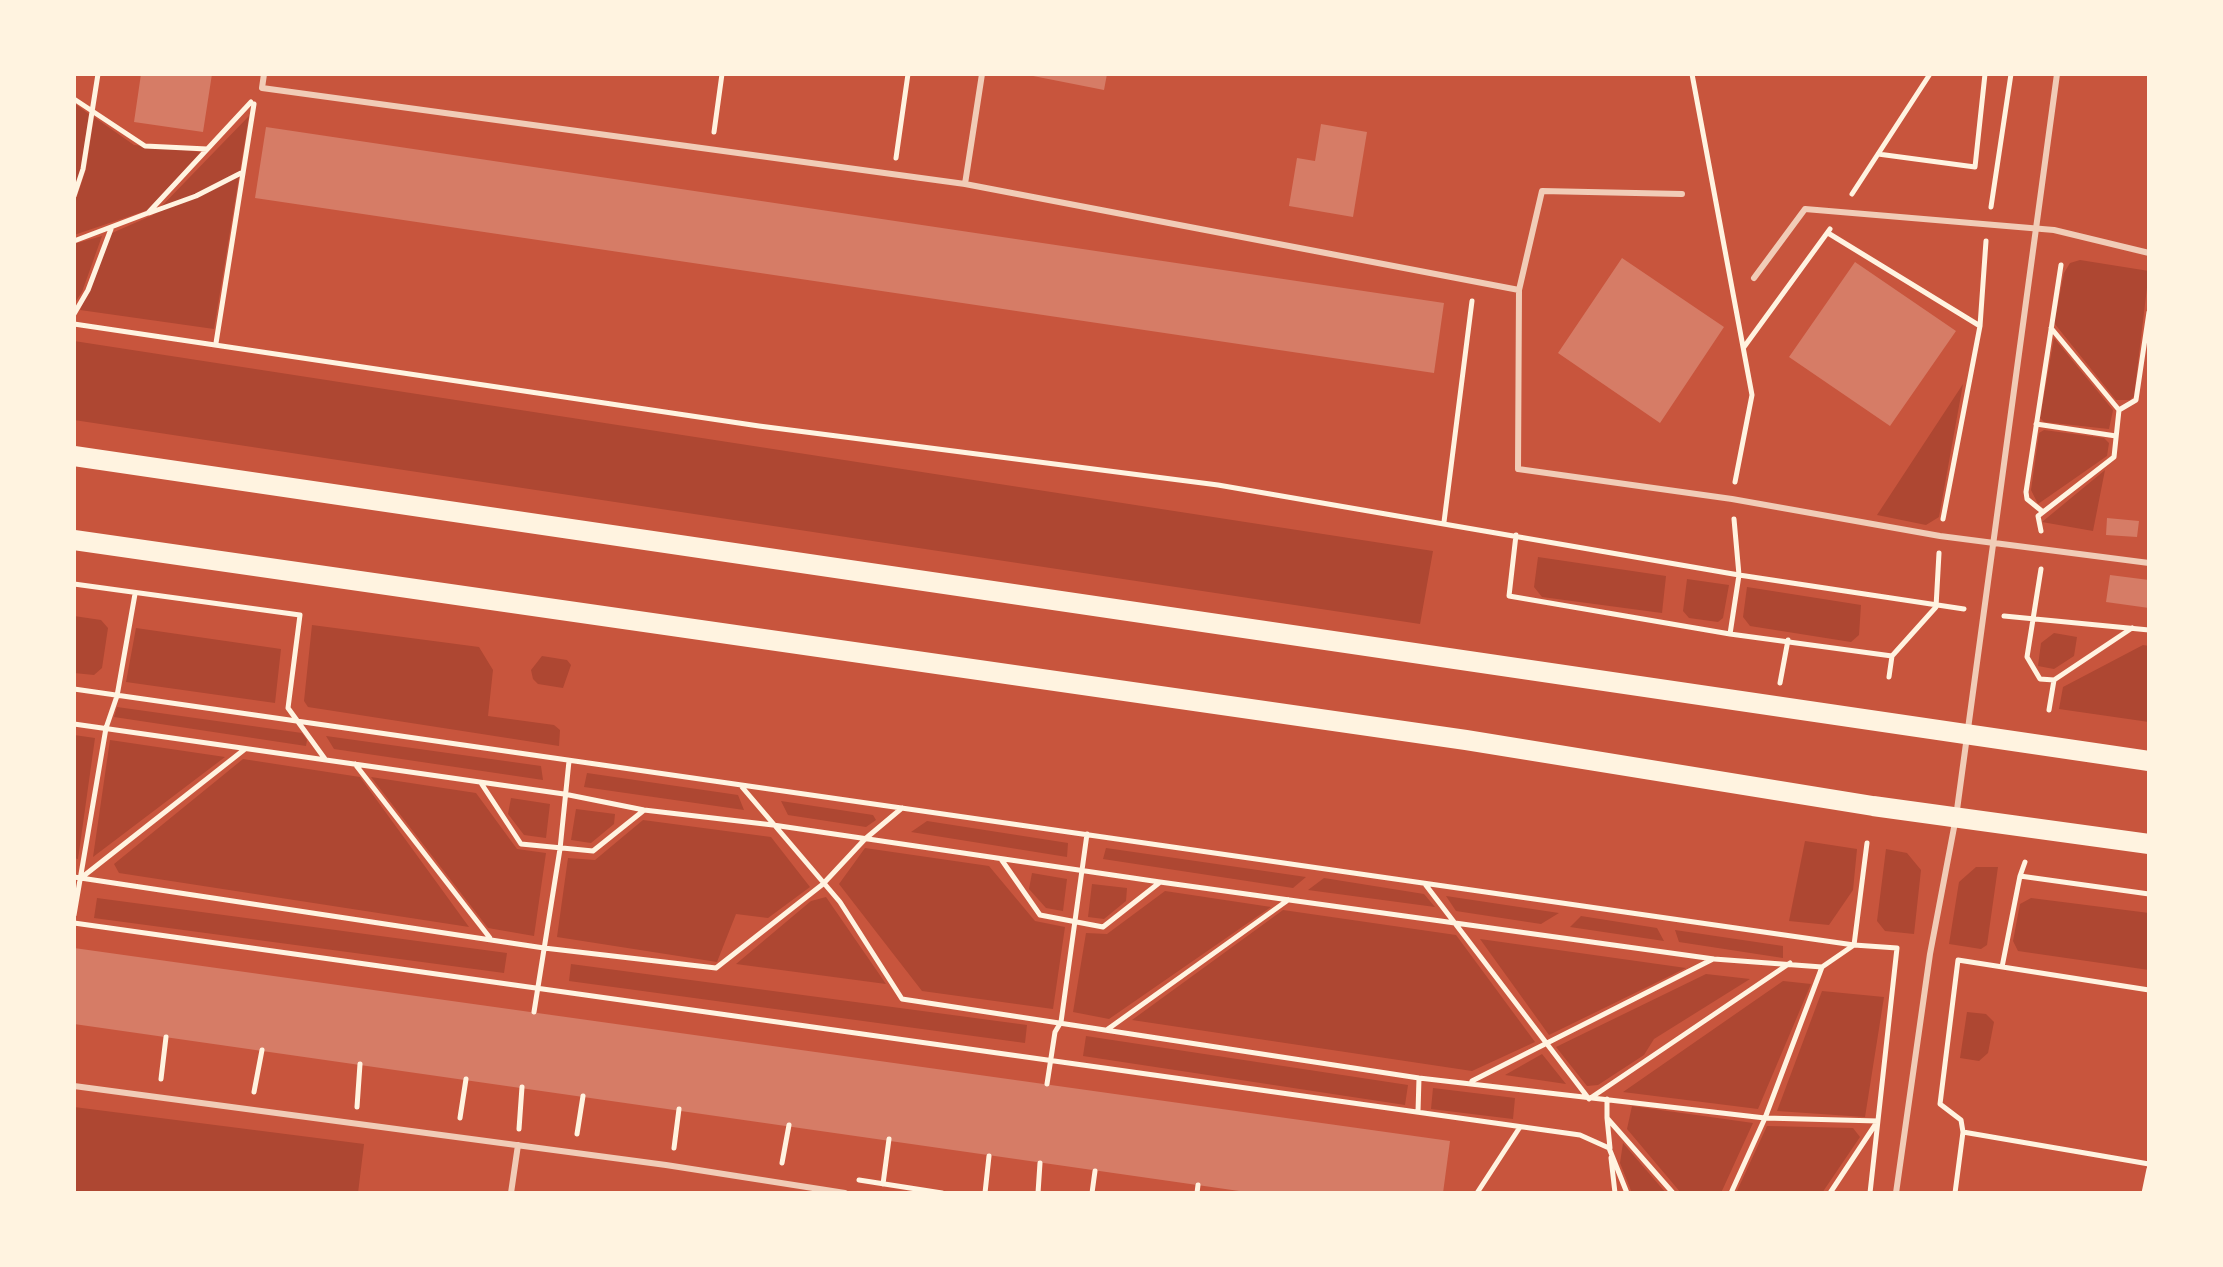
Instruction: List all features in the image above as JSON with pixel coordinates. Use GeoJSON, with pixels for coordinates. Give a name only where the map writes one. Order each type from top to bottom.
{"type":"FeatureCollection","features":[{"type":"Feature","properties":{"kind":"main road"},"geometry":{"type":"LineString","coordinates":[[74,456],[2149,761]]}},
{"type":"Feature","properties":{"kind":"main road"},"geometry":{"type":"LineString","coordinates":[[74,540],[1466,740],[2149,844]]}},
{"type":"Feature","properties":{"kind":"lane"},"geometry":{"type":"LineString","coordinates":[[264,74],[262,88],[965,184],[1519,290]]}},
{"type":"Feature","properties":{"kind":"lane"},"geometry":{"type":"LineString","coordinates":[[965,184],[982,74]]}},
{"type":"Feature","properties":{"kind":"lane"},"geometry":{"type":"LineString","coordinates":[[1896,1193],[1930,954],[1956,817],[2057,74]]}},
{"type":"Feature","properties":{"kind":"lane"},"geometry":{"type":"LineString","coordinates":[[1682,194],[1542,191],[1519,290],[1518,469],[1732,499],[2086,558],[2149,563]]}},
{"type":"Feature","properties":{"kind":"lane"},"geometry":{"type":"LineString","coordinates":[[1754,278],[1805,209],[2036,228],[2149,253]]}},
{"type":"Feature","properties":{"kind":"lane"},"geometry":{"type":"LineString","coordinates":[[74,1086],[518,1145],[845,1193]]}},
{"type":"Feature","properties":{"kind":"lane"},"geometry":{"type":"LineString","coordinates":[[511,1193],[518,1145]]}},
{"type":"Feature","properties":{"kind":"path"},"geometry":{"type":"LineString","coordinates":[[74,196],[83,169],[98,74]]}},
{"type":"Feature","properties":{"kind":"path"},"geometry":{"type":"LineString","coordinates":[[711,150],[722,74]]}},
{"type":"Feature","properties":{"kind":"path"},"geometry":{"type":"LineString","coordinates":[[893,175],[908,74]]}},
{"type":"Feature","properties":{"kind":"path"},"geometry":{"type":"LineString","coordinates":[[1692,74],[1752,395],[1732,499],[1739,575],[1730,634]]}},
{"type":"Feature","properties":{"kind":"path"},"geometry":{"type":"LineString","coordinates":[[1878,154],[1975,167],[1985,74]]}},
{"type":"Feature","properties":{"kind":"path"},"geometry":{"type":"LineString","coordinates":[[1889,677],[1892,656],[1936,607],[1940,536],[1980,326],[1988,224],[2011,74]]}},
{"type":"Feature","properties":{"kind":"path"},"geometry":{"type":"LineString","coordinates":[[148,213],[255,97],[216,343]]}},
{"type":"Feature","properties":{"kind":"path"},"geometry":{"type":"LineString","coordinates":[[74,99],[145,146],[208,149]]}},
{"type":"Feature","properties":{"kind":"path"},"geometry":{"type":"LineString","coordinates":[[74,241],[196,196],[241,173]]}},
{"type":"Feature","properties":{"kind":"path"},"geometry":{"type":"LineString","coordinates":[[74,314],[88,290],[112,228]]}},
{"type":"Feature","properties":{"kind":"path"},"geometry":{"type":"LineString","coordinates":[[1828,232],[1980,326]]}},
{"type":"Feature","properties":{"kind":"path"},"geometry":{"type":"LineString","coordinates":[[2043,512],[2027,499],[2026,492],[2061,265]]}},
{"type":"Feature","properties":{"kind":"path"},"geometry":{"type":"LineString","coordinates":[[1444,522],[1474,282]]}},
{"type":"Feature","properties":{"kind":"path"},"geometry":{"type":"LineString","coordinates":[[2119,410],[2136,400],[2149,312]]}},
{"type":"Feature","properties":{"kind":"path"},"geometry":{"type":"LineString","coordinates":[[74,324],[759,426],[1218,485],[1739,575],[1964,609]]}},
{"type":"Feature","properties":{"kind":"path"},"geometry":{"type":"LineString","coordinates":[[2051,328],[2119,410],[2114,457],[2038,516],[2044,549],[2027,657],[2040,679],[2054,680],[2132,628]]}},
{"type":"Feature","properties":{"kind":"path"},"geometry":{"type":"LineString","coordinates":[[2036,424],[2116,436]]}},
{"type":"Feature","properties":{"kind":"path"},"geometry":{"type":"LineString","coordinates":[[1516,535],[1509,596],[1730,634],[1892,656]]}},
{"type":"Feature","properties":{"kind":"path"},"geometry":{"type":"LineString","coordinates":[[74,584],[300,615],[288,708],[326,759]]}},
{"type":"Feature","properties":{"kind":"path"},"geometry":{"type":"LineString","coordinates":[[74,915],[77,876],[106,728],[117,696],[135,594]]}},
{"type":"Feature","properties":{"kind":"path"},"geometry":{"type":"LineString","coordinates":[[2004,616],[2149,630]]}},
{"type":"Feature","properties":{"kind":"path"},"geometry":{"type":"LineString","coordinates":[[1775,708],[1788,640]]}},
{"type":"Feature","properties":{"kind":"path"},"geometry":{"type":"LineString","coordinates":[[2049,710],[2054,680]]}},
{"type":"Feature","properties":{"kind":"path"},"geometry":{"type":"LineString","coordinates":[[74,689],[1854,945],[1897,948],[1870,1193]]}},
{"type":"Feature","properties":{"kind":"path"},"geometry":{"type":"LineString","coordinates":[[74,724],[564,794],[644,810],[773,825],[1160,882],[1714,959],[1822,967]]}},
{"type":"Feature","properties":{"kind":"path"},"geometry":{"type":"LineString","coordinates":[[77,876],[245,749]]}},
{"type":"Feature","properties":{"kind":"path"},"geometry":{"type":"LineString","coordinates":[[534,1012],[560,849],[569,761]]}},
{"type":"Feature","properties":{"kind":"path"},"geometry":{"type":"LineString","coordinates":[[355,763],[490,938]]}},
{"type":"Feature","properties":{"kind":"path"},"geometry":{"type":"LineString","coordinates":[[481,783],[521,844],[593,851],[644,810]]}},
{"type":"Feature","properties":{"kind":"path"},"geometry":{"type":"LineString","coordinates":[[742,787],[840,902],[902,999],[1419,1078],[1765,1118],[1878,1121]]}},
{"type":"Feature","properties":{"kind":"path"},"geometry":{"type":"LineString","coordinates":[[77,876],[544,948],[716,968],[823,884],[865,839],[903,808]]}},
{"type":"Feature","properties":{"kind":"path"},"geometry":{"type":"LineString","coordinates":[[1047,1084],[1055,1032],[1061,1022],[1087,834]]}},
{"type":"Feature","properties":{"kind":"path"},"geometry":{"type":"LineString","coordinates":[[1731,1193],[1765,1118],[1822,967],[1854,945],[1867,843]]}},
{"type":"Feature","properties":{"kind":"path"},"geometry":{"type":"LineString","coordinates":[[1001,859],[1040,915],[1103,927],[1160,882]]}},
{"type":"Feature","properties":{"kind":"path"},"geometry":{"type":"LineString","coordinates":[[2002,967],[2025,862]]}},
{"type":"Feature","properties":{"kind":"path"},"geometry":{"type":"LineString","coordinates":[[2020,876],[2149,894]]}},
{"type":"Feature","properties":{"kind":"path"},"geometry":{"type":"LineString","coordinates":[[1425,884],[1589,1099]]}},
{"type":"Feature","properties":{"kind":"path"},"geometry":{"type":"LineString","coordinates":[[1107,1029],[1289,899]]}},
{"type":"Feature","properties":{"kind":"path"},"geometry":{"type":"LineString","coordinates":[[74,923],[537,991],[1050,1059],[1580,1135],[1609,1148],[1627,1193]]}},
{"type":"Feature","properties":{"kind":"path"},"geometry":{"type":"LineString","coordinates":[[1470,1083],[1714,959]]}},
{"type":"Feature","properties":{"kind":"path"},"geometry":{"type":"LineString","coordinates":[[1955,1193],[1963,1132],[1961,1120],[1940,1104],[1958,960],[2149,990]]}},
{"type":"Feature","properties":{"kind":"path"},"geometry":{"type":"LineString","coordinates":[[1589,1099],[1790,963]]}},
{"type":"Feature","properties":{"kind":"path"},"geometry":{"type":"LineString","coordinates":[[161,1079],[166,1037]]}},
{"type":"Feature","properties":{"kind":"path"},"geometry":{"type":"LineString","coordinates":[[254,1092],[262,1050]]}},
{"type":"Feature","properties":{"kind":"path"},"geometry":{"type":"LineString","coordinates":[[357,1107],[360,1064]]}},
{"type":"Feature","properties":{"kind":"path"},"geometry":{"type":"LineString","coordinates":[[1418,1112],[1419,1078]]}},
{"type":"Feature","properties":{"kind":"path"},"geometry":{"type":"LineString","coordinates":[[460,1122],[466,1079]]}},
{"type":"Feature","properties":{"kind":"path"},"geometry":{"type":"LineString","coordinates":[[519,1130],[522,1087]]}},
{"type":"Feature","properties":{"kind":"path"},"geometry":{"type":"LineString","coordinates":[[577,1138],[583,1096]]}},
{"type":"Feature","properties":{"kind":"path"},"geometry":{"type":"LineString","coordinates":[[1607,1099],[1615,1193]]}},
{"type":"Feature","properties":{"kind":"path"},"geometry":{"type":"LineString","coordinates":[[673,1152],[679,1109]]}},
{"type":"Feature","properties":{"kind":"path"},"geometry":{"type":"LineString","coordinates":[[1607,1118],[1673,1193]]}},
{"type":"Feature","properties":{"kind":"path"},"geometry":{"type":"LineString","coordinates":[[1830,1193],[1878,1121]]}},
{"type":"Feature","properties":{"kind":"path"},"geometry":{"type":"LineString","coordinates":[[782,1168],[789,1125]]}},
{"type":"Feature","properties":{"kind":"path"},"geometry":{"type":"LineString","coordinates":[[1477,1193],[1520,1127]]}},
{"type":"Feature","properties":{"kind":"path"},"geometry":{"type":"LineString","coordinates":[[1963,1132],[2149,1166],[2144,1193]]}},
{"type":"Feature","properties":{"kind":"path"},"geometry":{"type":"LineString","coordinates":[[883,1184],[889,1139]]}},
{"type":"Feature","properties":{"kind":"path"},"geometry":{"type":"LineString","coordinates":[[985,1193],[989,1156]]}},
{"type":"Feature","properties":{"kind":"path"},"geometry":{"type":"LineString","coordinates":[[1038,1193],[1040,1163]]}},
{"type":"Feature","properties":{"kind":"path"},"geometry":{"type":"LineString","coordinates":[[1092,1193],[1095,1171]]}},
{"type":"Feature","properties":{"kind":"path"},"geometry":{"type":"LineString","coordinates":[[1197,1193],[1198,1185]]}},
{"type":"Feature","properties":{"kind":"shaded area"},"geometry":{"type":"Polygon","coordinates":[[[74,103],[89,114],[81,167],[74,189],[74,103]]]}},
{"type":"Feature","properties":{"kind":"shaded area"},"geometry":{"type":"Polygon","coordinates":[[[249,116],[214,329],[80,310],[112,233],[153,215],[249,116]]]}},
{"type":"Feature","properties":{"kind":"shaded area"},"geometry":{"type":"Polygon","coordinates":[[[94,117],[134,145],[201,152],[148,210],[74,235],[74,205],[86,169],[94,117]]]}},
{"type":"Feature","properties":{"kind":"shaded area"},"geometry":{"type":"Polygon","coordinates":[[[102,236],[82,292],[74,304],[74,244],[102,236]]]}},
{"type":"Feature","properties":{"kind":"shaded area"},"geometry":{"type":"Polygon","coordinates":[[[2080,260],[2149,271],[2134,396],[2130,400],[2116,400],[2054,323],[2064,273],[2070,263],[2080,260]]]}},
{"type":"Feature","properties":{"kind":"shaded area"},"geometry":{"type":"Polygon","coordinates":[[[2054,338],[2113,410],[2109,429],[2044,422],[2040,418],[2054,338]]]}},
{"type":"Feature","properties":{"kind":"shaded area"},"geometry":{"type":"Polygon","coordinates":[[[74,341],[1433,551],[1420,624],[74,420],[74,341]]]}},
{"type":"Feature","properties":{"kind":"shaded area"},"geometry":{"type":"Polygon","coordinates":[[[1963,384],[1939,517],[1926,525],[1877,515],[1963,384]]]}},
{"type":"Feature","properties":{"kind":"shaded area"},"geometry":{"type":"Polygon","coordinates":[[[2044,430],[2104,438],[2109,443],[2107,456],[2038,504],[2031,490],[2039,433],[2044,430]]]}},
{"type":"Feature","properties":{"kind":"shaded area"},"geometry":{"type":"Polygon","coordinates":[[[2105,470],[2093,531],[2042,522],[2105,470]]]}},
{"type":"Feature","properties":{"kind":"shaded area"},"geometry":{"type":"Polygon","coordinates":[[[1538,557],[1666,576],[1662,613],[1542,597],[1534,587],[1538,557]]]}},
{"type":"Feature","properties":{"kind":"shaded area"},"geometry":{"type":"Polygon","coordinates":[[[1687,579],[1729,585],[1723,618],[1718,622],[1689,618],[1683,611],[1687,579]]]}},
{"type":"Feature","properties":{"kind":"shaded area"},"geometry":{"type":"Polygon","coordinates":[[[1747,587],[1861,605],[1859,635],[1851,642],[1750,626],[1743,617],[1747,587]]]}},
{"type":"Feature","properties":{"kind":"shaded area"},"geometry":{"type":"Polygon","coordinates":[[[74,616],[101,620],[108,628],[102,668],[94,675],[74,673],[74,616]]]}},
{"type":"Feature","properties":{"kind":"shaded area"},"geometry":{"type":"Polygon","coordinates":[[[312,625],[479,647],[493,670],[488,716],[554,725],[560,730],[559,746],[308,707],[304,701],[312,625]]]}},
{"type":"Feature","properties":{"kind":"shaded area"},"geometry":{"type":"Polygon","coordinates":[[[136,628],[281,649],[275,703],[126,682],[136,628]]]}},
{"type":"Feature","properties":{"kind":"shaded area"},"geometry":{"type":"Polygon","coordinates":[[[2054,633],[2077,637],[2074,656],[2054,669],[2038,666],[2041,643],[2054,633]]]}},
{"type":"Feature","properties":{"kind":"shaded area"},"geometry":{"type":"Polygon","coordinates":[[[2143,645],[2149,646],[2149,722],[2059,709],[2063,687],[2143,645]]]}},
{"type":"Feature","properties":{"kind":"shaded area"},"geometry":{"type":"Polygon","coordinates":[[[542,656],[567,660],[571,665],[563,688],[538,684],[533,679],[531,670],[542,656]]]}},
{"type":"Feature","properties":{"kind":"shaded area"},"geometry":{"type":"Polygon","coordinates":[[[117,707],[302,733],[307,740],[306,746],[114,717],[117,707]]]}},
{"type":"Feature","properties":{"kind":"shaded area"},"geometry":{"type":"Polygon","coordinates":[[[74,735],[95,738],[78,859],[74,858],[74,735]]]}},
{"type":"Feature","properties":{"kind":"shaded area"},"geometry":{"type":"Polygon","coordinates":[[[326,736],[541,766],[543,780],[334,749],[326,736]]]}},
{"type":"Feature","properties":{"kind":"shaded area"},"geometry":{"type":"Polygon","coordinates":[[[110,740],[225,757],[93,857],[110,740]]]}},
{"type":"Feature","properties":{"kind":"shaded area"},"geometry":{"type":"Polygon","coordinates":[[[243,759],[360,777],[469,927],[119,873],[114,864],[243,759]]]}},
{"type":"Feature","properties":{"kind":"shaded area"},"geometry":{"type":"Polygon","coordinates":[[[587,773],[738,795],[744,810],[584,787],[587,773]]]}},
{"type":"Feature","properties":{"kind":"shaded area"},"geometry":{"type":"Polygon","coordinates":[[[371,777],[476,793],[517,849],[546,853],[534,936],[488,928],[371,777]]]}},
{"type":"Feature","properties":{"kind":"shaded area"},"geometry":{"type":"Polygon","coordinates":[[[511,798],[550,804],[546,838],[524,835],[508,814],[511,798]]]}},
{"type":"Feature","properties":{"kind":"shaded area"},"geometry":{"type":"Polygon","coordinates":[[[781,801],[873,815],[876,820],[866,827],[788,815],[781,801]]]}},
{"type":"Feature","properties":{"kind":"shaded area"},"geometry":{"type":"Polygon","coordinates":[[[576,809],[615,814],[614,824],[591,843],[571,840],[576,809]]]}},
{"type":"Feature","properties":{"kind":"shaded area"},"geometry":{"type":"Polygon","coordinates":[[[643,820],[771,837],[810,887],[768,918],[736,914],[717,962],[557,937],[568,858],[595,860],[643,820]]]}},
{"type":"Feature","properties":{"kind":"shaded area"},"geometry":{"type":"Polygon","coordinates":[[[927,821],[1068,843],[1067,857],[911,832],[927,821]]]}},
{"type":"Feature","properties":{"kind":"shaded area"},"geometry":{"type":"Polygon","coordinates":[[[1805,841],[1857,849],[1853,890],[1829,925],[1789,921],[1805,841]]]}},
{"type":"Feature","properties":{"kind":"shaded area"},"geometry":{"type":"Polygon","coordinates":[[[865,848],[989,866],[1035,921],[1065,927],[1053,1009],[922,991],[839,884],[865,848]]]}},
{"type":"Feature","properties":{"kind":"shaded area"},"geometry":{"type":"Polygon","coordinates":[[[1106,848],[1306,877],[1293,888],[1103,859],[1106,848]]]}},
{"type":"Feature","properties":{"kind":"shaded area"},"geometry":{"type":"Polygon","coordinates":[[[1886,849],[1907,853],[1921,870],[1914,934],[1885,931],[1877,921],[1886,849]]]}},
{"type":"Feature","properties":{"kind":"shaded area"},"geometry":{"type":"Polygon","coordinates":[[[1976,867],[1998,867],[1987,945],[1981,949],[1949,944],[1959,882],[1976,867]]]}},
{"type":"Feature","properties":{"kind":"shaded area"},"geometry":{"type":"Polygon","coordinates":[[[1032,873],[1067,879],[1063,911],[1046,908],[1029,889],[1032,873]]]}},
{"type":"Feature","properties":{"kind":"shaded area"},"geometry":{"type":"Polygon","coordinates":[[[1324,878],[1424,894],[1435,907],[1308,890],[1324,878]]]}},
{"type":"Feature","properties":{"kind":"shaded area"},"geometry":{"type":"Polygon","coordinates":[[[1092,884],[1127,888],[1126,901],[1104,919],[1088,917],[1092,884]]]}},
{"type":"Feature","properties":{"kind":"shaded area"},"geometry":{"type":"Polygon","coordinates":[[[1165,891],[1271,907],[1109,1019],[1073,1012],[1086,933],[1107,934],[1165,891]]]}},
{"type":"Feature","properties":{"kind":"shaded area"},"geometry":{"type":"Polygon","coordinates":[[[1446,896],[1559,913],[1541,924],[1456,911],[1446,896]]]}},
{"type":"Feature","properties":{"kind":"shaded area"},"geometry":{"type":"Polygon","coordinates":[[[826,897],[886,984],[736,964],[811,901],[826,897]]]}},
{"type":"Feature","properties":{"kind":"shaded area"},"geometry":{"type":"Polygon","coordinates":[[[97,898],[507,953],[504,973],[94,918],[97,898]]]}},
{"type":"Feature","properties":{"kind":"shaded area"},"geometry":{"type":"Polygon","coordinates":[[[2031,898],[2149,913],[2149,970],[2018,951],[2013,941],[2020,904],[2031,898]]]}},
{"type":"Feature","properties":{"kind":"shaded area"},"geometry":{"type":"Polygon","coordinates":[[[1283,910],[1456,935],[1535,1042],[1472,1071],[1132,1020],[1283,910]]]}},
{"type":"Feature","properties":{"kind":"shaded area"},"geometry":{"type":"Polygon","coordinates":[[[1581,916],[1657,928],[1664,941],[1570,927],[1581,916]]]}},
{"type":"Feature","properties":{"kind":"shaded area"},"geometry":{"type":"Polygon","coordinates":[[[1675,930],[1783,946],[1783,958],[1679,942],[1675,930]]]}},
{"type":"Feature","properties":{"kind":"shaded area"},"geometry":{"type":"Polygon","coordinates":[[[1480,939],[1686,968],[1549,1035],[1480,939]]]}},
{"type":"Feature","properties":{"kind":"shaded area"},"geometry":{"type":"Polygon","coordinates":[[[571,964],[1027,1025],[1025,1043],[569,981],[571,964]]]}},
{"type":"Feature","properties":{"kind":"shaded area"},"geometry":{"type":"Polygon","coordinates":[[[1706,974],[1750,979],[1654,1039],[1644,1055],[1598,1085],[1587,1086],[1556,1047],[1706,974]]]}},
{"type":"Feature","properties":{"kind":"shaded area"},"geometry":{"type":"Polygon","coordinates":[[[1783,981],[1811,984],[1758,1109],[1623,1092],[1783,981]]]}},
{"type":"Feature","properties":{"kind":"shaded area"},"geometry":{"type":"Polygon","coordinates":[[[1822,991],[1884,997],[1865,1117],[1777,1111],[1822,991]]]}},
{"type":"Feature","properties":{"kind":"shaded area"},"geometry":{"type":"Polygon","coordinates":[[[1967,1012],[1986,1014],[1994,1022],[1988,1053],[1979,1061],[1960,1058],[1967,1012]]]}},
{"type":"Feature","properties":{"kind":"shaded area"},"geometry":{"type":"Polygon","coordinates":[[[1086,1036],[1408,1085],[1405,1105],[1083,1056],[1086,1036]]]}},
{"type":"Feature","properties":{"kind":"shaded area"},"geometry":{"type":"Polygon","coordinates":[[[1542,1054],[1566,1084],[1505,1075],[1542,1054]]]}},
{"type":"Feature","properties":{"kind":"shaded area"},"geometry":{"type":"Polygon","coordinates":[[[1433,1088],[1515,1098],[1513,1119],[1431,1109],[1433,1088]]]}},
{"type":"Feature","properties":{"kind":"shaded area"},"geometry":{"type":"Polygon","coordinates":[[[1632,1106],[1753,1123],[1721,1193],[1681,1193],[1627,1129],[1632,1106]]]}},
{"type":"Feature","properties":{"kind":"shaded area"},"geometry":{"type":"Polygon","coordinates":[[[74,1107],[364,1144],[358,1193],[74,1193],[74,1107]]]}},
{"type":"Feature","properties":{"kind":"shaded area"},"geometry":{"type":"Polygon","coordinates":[[[1767,1126],[1853,1128],[1860,1137],[1822,1193],[1736,1193],[1767,1126]]]}},
{"type":"Feature","properties":{"kind":"shaded area"},"geometry":{"type":"Polygon","coordinates":[[[1623,1143],[1666,1193],[1632,1193],[1620,1163],[1623,1143]]]}},
{"type":"Feature","properties":{"kind":"building"},"geometry":{"type":"Polygon","coordinates":[[[141,74],[212,74],[203,132],[134,122],[141,74]]]}},
{"type":"Feature","properties":{"kind":"building"},"geometry":{"type":"Polygon","coordinates":[[[1023,74],[1107,74],[1104,90],[1023,74]]]}},
{"type":"Feature","properties":{"kind":"building"},"geometry":{"type":"Polygon","coordinates":[[[1321,124],[1367,132],[1353,217],[1289,206],[1297,158],[1315,161],[1321,124]]]}},
{"type":"Feature","properties":{"kind":"building"},"geometry":{"type":"Polygon","coordinates":[[[266,127],[1444,303],[1434,373],[255,198],[266,127]]]}},
{"type":"Feature","properties":{"kind":"building"},"geometry":{"type":"Polygon","coordinates":[[[1622,258],[1724,327],[1660,423],[1558,353],[1622,258]]]}},
{"type":"Feature","properties":{"kind":"building"},"geometry":{"type":"Polygon","coordinates":[[[1855,262],[1956,331],[1890,426],[1789,357],[1855,262]]]}},
{"type":"Feature","properties":{"kind":"building"},"geometry":{"type":"Polygon","coordinates":[[[2107,518],[2139,521],[2137,537],[2106,535],[2107,518]]]}},
{"type":"Feature","properties":{"kind":"building"},"geometry":{"type":"Polygon","coordinates":[[[2110,575],[2149,580],[2149,608],[2106,602],[2110,575]]]}},
{"type":"Feature","properties":{"kind":"building"},"geometry":{"type":"Polygon","coordinates":[[[74,948],[1450,1141],[1443,1193],[1253,1193],[74,1024],[74,948]]]}}]}
